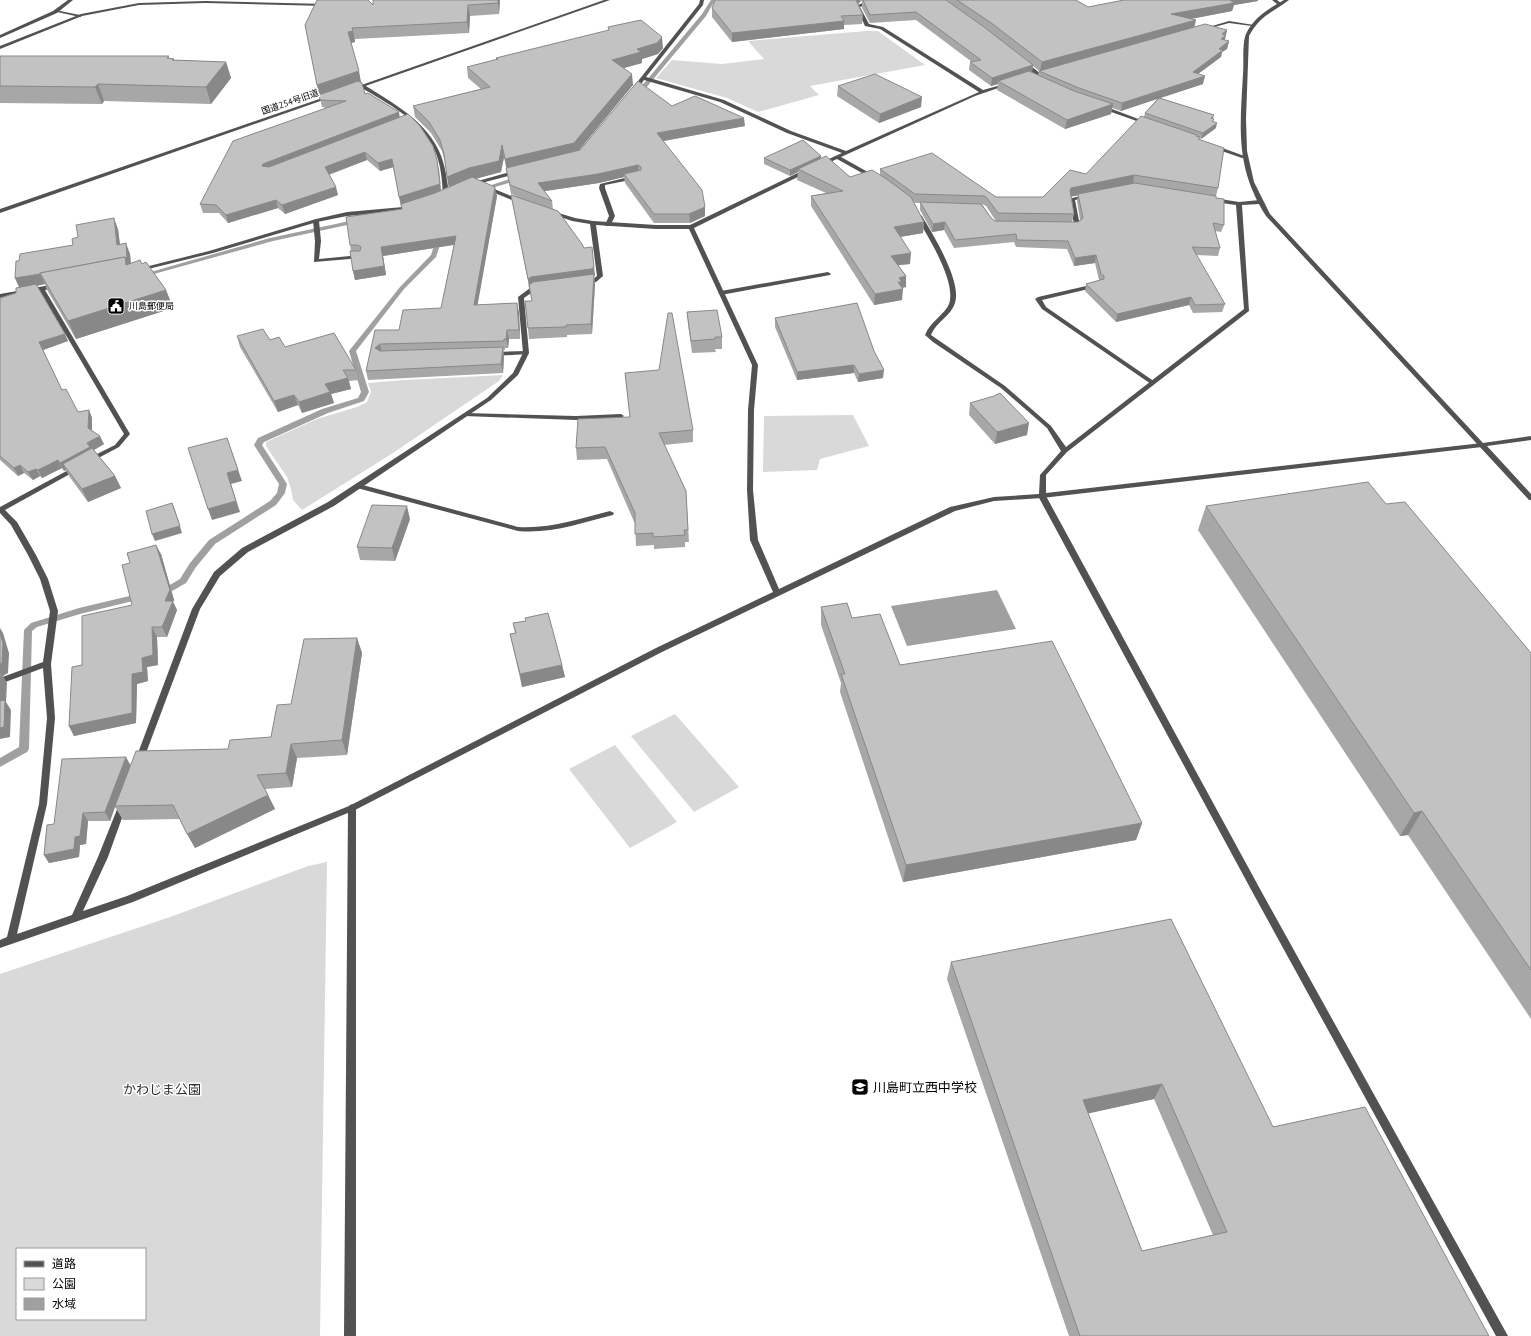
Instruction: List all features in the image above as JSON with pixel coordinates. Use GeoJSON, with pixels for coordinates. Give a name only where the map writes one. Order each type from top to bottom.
{"type":"FeatureCollection","features":[{"type":"Feature","properties":{"kind":"street"},"geometry":{"type":"LineString","coordinates":[[0,37],[57,11],[71,0]]}},
{"type":"Feature","properties":{"kind":"street"},"geometry":{"type":"LineString","coordinates":[[347,91],[608,0]]}},
{"type":"Feature","properties":{"kind":"street"},"geometry":{"type":"LineString","coordinates":[[629,96],[701,4],[702,0]]}},
{"type":"Feature","properties":{"kind":"street"},"geometry":{"type":"LineString","coordinates":[[1286,0],[1277,2],[1265,13],[1252,25],[1247,36],[1242,127],[1244,157],[1250,180],[1260,202],[1268,215],[1531,498]]}},
{"type":"Feature","properties":{"kind":"street"},"geometry":{"type":"LineString","coordinates":[[0,48],[80,16],[139,4],[205,2],[332,5]]}},
{"type":"Feature","properties":{"kind":"street"},"geometry":{"type":"LineString","coordinates":[[878,4],[862,4],[858,6],[866,25],[881,28],[983,92]]}},
{"type":"Feature","properties":{"kind":"street"},"geometry":{"type":"LineString","coordinates":[[57,11],[80,16]]}},
{"type":"Feature","properties":{"kind":"street"},"geometry":{"type":"LineString","coordinates":[[1199,30],[1229,22],[1252,25]]}},
{"type":"Feature","properties":{"kind":"street"},"geometry":{"type":"LineString","coordinates":[[1022,61],[1037,76],[1046,73]]}},
{"type":"Feature","properties":{"kind":"street"},"geometry":{"type":"LineString","coordinates":[[644,78],[722,101],[789,132],[846,153]]}},
{"type":"Feature","properties":{"kind":"street"},"geometry":{"type":"LineString","coordinates":[[816,167],[983,92],[1017,81]]}},
{"type":"Feature","properties":{"kind":"street"},"geometry":{"type":"LineString","coordinates":[[362,86],[410,119],[433,141],[442,164],[446,194]]}},
{"type":"Feature","properties":{"kind":"street","name":"国道254号旧道"},"geometry":{"type":"LineString","coordinates":[[0,211],[339,94]]}},
{"type":"Feature","properties":{"kind":"street"},"geometry":{"type":"LineString","coordinates":[[1097,106],[1156,126]]}},
{"type":"Feature","properties":{"kind":"street"},"geometry":{"type":"LineString","coordinates":[[403,122],[410,119]]}},
{"type":"Feature","properties":{"kind":"street"},"geometry":{"type":"LineString","coordinates":[[1207,144],[1244,157]]}},
{"type":"Feature","properties":{"kind":"street"},"geometry":{"type":"LineString","coordinates":[[837,157],[880,182]]}},
{"type":"Feature","properties":{"kind":"street"},"geometry":{"type":"LineString","coordinates":[[467,185],[473,182],[524,170]]}},
{"type":"Feature","properties":{"kind":"street"},"geometry":{"type":"LineString","coordinates":[[545,211],[574,220],[593,223],[656,227],[691,227],[809,170]]}},
{"type":"Feature","properties":{"kind":"street"},"geometry":{"type":"LineString","coordinates":[[608,224],[612,216],[602,188],[604,184],[638,177]]}},
{"type":"Feature","properties":{"kind":"street"},"geometry":{"type":"LineString","coordinates":[[473,182],[524,203]]}},
{"type":"Feature","properties":{"kind":"street"},"geometry":{"type":"LineString","coordinates":[[440,197],[453,191]]}},
{"type":"Feature","properties":{"kind":"street"},"geometry":{"type":"LineString","coordinates":[[1062,226],[1077,226],[1072,199],[1095,194]]}},
{"type":"Feature","properties":{"kind":"street"},"geometry":{"type":"LineString","coordinates":[[1209,199],[1239,204],[1260,202]]}},
{"type":"Feature","properties":{"kind":"street"},"geometry":{"type":"LineString","coordinates":[[133,271],[211,252],[316,221],[347,214],[404,208],[419,204]]}},
{"type":"Feature","properties":{"kind":"street"},"geometry":{"type":"LineString","coordinates":[[1239,204],[1247,310],[1065,451],[1043,475],[1042,496],[1257,892],[1502,1336]]}},
{"type":"Feature","properties":{"kind":"street"},"geometry":{"type":"LineString","coordinates":[[917,213],[948,271],[954,295],[953,303],[930,328],[928,335],[934,341],[1004,387],[1049,427],[1065,451]]}},
{"type":"Feature","properties":{"kind":"street"},"geometry":{"type":"LineString","coordinates":[[316,221],[318,241],[316,261],[360,256]]}},
{"type":"Feature","properties":{"kind":"street"},"geometry":{"type":"LineString","coordinates":[[579,283],[594,281],[600,276],[593,223]]}},
{"type":"Feature","properties":{"kind":"street"},"geometry":{"type":"LineString","coordinates":[[691,227],[754,364],[751,410],[750,490],[754,540],[777,594]]}},
{"type":"Feature","properties":{"kind":"street"},"geometry":{"type":"LineString","coordinates":[[721,293],[828,274]]}},
{"type":"Feature","properties":{"kind":"street"},"geometry":{"type":"LineString","coordinates":[[1099,285],[1038,299],[1044,308],[1153,383]]}},
{"type":"Feature","properties":{"kind":"street"},"geometry":{"type":"LineString","coordinates":[[0,296],[61,286]]}},
{"type":"Feature","properties":{"kind":"street"},"geometry":{"type":"LineString","coordinates":[[136,770],[196,609],[217,574],[245,550],[332,504],[489,399],[516,374],[526,353],[521,297],[532,289],[548,287]]}},
{"type":"Feature","properties":{"kind":"street"},"geometry":{"type":"LineString","coordinates":[[11,940],[43,804],[51,718],[47,664],[54,612],[44,579],[32,555],[14,524],[0,509],[117,446],[127,434],[42,289]]}},
{"type":"Feature","properties":{"kind":"street"},"geometry":{"type":"LineString","coordinates":[[488,354],[526,353]]}},
{"type":"Feature","properties":{"kind":"street"},"geometry":{"type":"LineString","coordinates":[[466,415],[576,418],[621,416]]}},
{"type":"Feature","properties":{"kind":"street"},"geometry":{"type":"LineString","coordinates":[[0,944],[130,899],[352,808],[659,650],[953,509],[994,499],[1042,496],[1482,446],[1531,438]]}},
{"type":"Feature","properties":{"kind":"street"},"geometry":{"type":"LineString","coordinates":[[359,486],[528,531],[543,530],[610,513]]}},
{"type":"Feature","properties":{"kind":"street"},"geometry":{"type":"LineString","coordinates":[[0,681],[47,664]]}},
{"type":"Feature","properties":{"kind":"street"},"geometry":{"type":"LineString","coordinates":[[75,919],[103,858],[125,799]]}},
{"type":"Feature","properties":{"kind":"street"},"geometry":{"type":"LineString","coordinates":[[350,1336],[352,808]]}},
{"type":"Feature","properties":{"kind":"green space"},"geometry":{"type":"Polygon","coordinates":[[[878,31],[925,65],[810,86],[819,95],[758,112],[727,98],[656,78],[672,60],[722,64],[764,59],[748,41],[878,31]]]}},
{"type":"Feature","properties":{"kind":"green space"},"geometry":{"type":"Polygon","coordinates":[[[503,375],[499,381],[393,453],[302,510],[293,500],[287,477],[266,446],[266,442],[317,419],[357,407],[367,402],[371,392],[368,383],[503,375]]]}},
{"type":"Feature","properties":{"kind":"green space"},"geometry":{"type":"Polygon","coordinates":[[[853,415],[869,446],[820,459],[817,470],[763,472],[764,416],[853,415]]]}},
{"type":"Feature","properties":{"kind":"green space"},"geometry":{"type":"Polygon","coordinates":[[[675,714],[739,787],[694,812],[631,736],[675,714]]]}},
{"type":"Feature","properties":{"kind":"green space"},"geometry":{"type":"Polygon","coordinates":[[[615,745],[677,822],[630,848],[569,769],[615,745]]]}},
{"type":"Feature","properties":{"kind":"green space","name":"かわじま公園"},"geometry":{"type":"Polygon","coordinates":[[[327,862],[320,1336],[0,1336],[0,974],[173,916],[308,866],[327,862]]]}},
{"type":"Feature","properties":{"kind":"water"},"geometry":{"type":"Polygon","coordinates":[[[997,590],[1016,629],[907,646],[891,606],[997,590]]]}},
{"type":"Feature","properties":{"kind":"building"},"geometry":{"type":"Polygon","coordinates":[[[317,0],[368,0],[373,5],[373,0],[498,0],[498,3],[468,5],[467,22],[352,28],[353,31],[348,32],[359,71],[317,85],[305,25],[317,0]]]}},
{"type":"Feature","properties":{"kind":"building"},"geometry":{"type":"Polygon","coordinates":[[[715,0],[856,0],[863,15],[841,16],[844,21],[732,33],[712,8],[715,0]]]}},
{"type":"Feature","properties":{"kind":"building"},"geometry":{"type":"Polygon","coordinates":[[[863,0],[946,0],[1033,65],[992,78],[970,62],[981,60],[916,12],[870,15],[863,0]]]}},
{"type":"Feature","properties":{"kind":"building"},"geometry":{"type":"Polygon","coordinates":[[[957,0],[1076,0],[1088,7],[1124,0],[1230,0],[1234,3],[1171,14],[1196,20],[1042,62],[990,22],[957,0]]]}},
{"type":"Feature","properties":{"kind":"building"},"geometry":{"type":"Polygon","coordinates":[[[641,20],[662,37],[657,43],[637,49],[641,52],[612,60],[632,74],[574,143],[505,159],[502,145],[499,161],[469,168],[447,177],[444,154],[440,140],[429,122],[413,106],[490,87],[467,67],[498,59],[496,58],[609,30],[608,27],[641,20]]]}},
{"type":"Feature","properties":{"kind":"building"},"geometry":{"type":"Polygon","coordinates":[[[1205,24],[1227,30],[1222,34],[1226,35],[1221,39],[1229,41],[1219,49],[1223,50],[1193,72],[1205,76],[1122,103],[1079,88],[1039,71],[1205,24]]]}},
{"type":"Feature","properties":{"kind":"building"},"geometry":{"type":"Polygon","coordinates":[[[0,56],[169,56],[167,58],[174,59],[172,60],[226,62],[206,87],[98,84],[95,87],[0,86],[0,56]]]}},
{"type":"Feature","properties":{"kind":"building"},"geometry":{"type":"Polygon","coordinates":[[[1029,71],[1074,91],[1113,104],[1067,120],[998,81],[1029,71]]]}},
{"type":"Feature","properties":{"kind":"building"},"geometry":{"type":"Polygon","coordinates":[[[875,74],[922,97],[880,114],[838,86],[875,74]]]}},
{"type":"Feature","properties":{"kind":"building"},"geometry":{"type":"Polygon","coordinates":[[[358,81],[362,83],[365,94],[368,93],[399,112],[263,164],[262,166],[269,167],[408,114],[420,126],[433,146],[437,160],[440,184],[399,197],[392,159],[378,163],[365,152],[325,167],[336,187],[282,205],[276,200],[226,215],[216,205],[200,204],[233,141],[346,101],[320,100],[319,95],[358,81]]]}},
{"type":"Feature","properties":{"kind":"building"},"geometry":{"type":"Polygon","coordinates":[[[638,81],[672,106],[695,96],[744,118],[657,133],[702,190],[705,207],[689,214],[654,214],[624,174],[641,170],[641,167],[638,165],[598,174],[538,183],[552,201],[510,185],[506,168],[580,150],[638,81]]]}},
{"type":"Feature","properties":{"kind":"building"},"geometry":{"type":"Polygon","coordinates":[[[1159,98],[1214,115],[1211,118],[1214,119],[1212,121],[1217,123],[1203,133],[1145,113],[1159,98]]]}},
{"type":"Feature","properties":{"kind":"building"},"geometry":{"type":"Polygon","coordinates":[[[1141,116],[1197,135],[1196,136],[1200,137],[1198,139],[1224,148],[1218,188],[1134,175],[1071,188],[1070,190],[1074,214],[998,213],[984,196],[915,194],[880,169],[932,153],[996,197],[1043,197],[1070,170],[1086,174],[1141,116]]]}},
{"type":"Feature","properties":{"kind":"building"},"geometry":{"type":"Polygon","coordinates":[[[803,140],[821,156],[790,170],[764,158],[803,140]]]}},
{"type":"Feature","properties":{"kind":"building"},"geometry":{"type":"Polygon","coordinates":[[[826,156],[850,177],[872,170],[911,197],[924,222],[894,227],[911,253],[891,256],[906,276],[899,278],[902,282],[898,282],[903,289],[875,294],[811,196],[843,191],[798,169],[826,156]]]}},
{"type":"Feature","properties":{"kind":"building"},"geometry":{"type":"Polygon","coordinates":[[[472,177],[495,187],[474,305],[517,303],[519,330],[507,330],[506,339],[504,339],[504,341],[380,344],[375,348],[380,351],[503,347],[501,364],[366,371],[375,330],[399,330],[403,310],[441,308],[456,236],[381,247],[384,266],[353,271],[350,251],[360,251],[361,247],[358,245],[350,245],[346,217],[402,209],[401,204],[435,193],[472,177]]]}},
{"type":"Feature","properties":{"kind":"building"},"geometry":{"type":"Polygon","coordinates":[[[1135,183],[1216,196],[1216,198],[1224,199],[1224,225],[1213,223],[1220,248],[1192,247],[1225,304],[1195,305],[1191,297],[1117,314],[1086,284],[1104,279],[1104,276],[1101,274],[1096,255],[1075,258],[1068,241],[1017,240],[1016,234],[955,240],[945,222],[933,224],[920,202],[981,204],[995,221],[1078,222],[1083,218],[1078,194],[1135,183]]]}},
{"type":"Feature","properties":{"kind":"building"},"geometry":{"type":"Polygon","coordinates":[[[511,195],[558,211],[584,248],[592,247],[594,267],[591,269],[531,277],[528,279],[511,195]]]}},
{"type":"Feature","properties":{"kind":"building"},"geometry":{"type":"Polygon","coordinates":[[[114,218],[117,245],[126,243],[127,257],[15,278],[16,261],[19,261],[20,254],[73,245],[72,239],[78,237],[76,225],[114,218]]]}},
{"type":"Feature","properties":{"kind":"building"},"geometry":{"type":"Polygon","coordinates":[[[125,257],[126,265],[140,260],[142,264],[146,262],[166,290],[68,321],[40,273],[125,257]]]}},
{"type":"Feature","properties":{"kind":"building"},"geometry":{"type":"Polygon","coordinates":[[[594,274],[591,324],[566,325],[566,327],[528,328],[525,301],[532,301],[529,285],[533,282],[594,274]]]}},
{"type":"Feature","properties":{"kind":"building"},"geometry":{"type":"Polygon","coordinates":[[[36,284],[65,334],[39,342],[62,390],[66,389],[78,412],[89,410],[88,428],[100,436],[87,443],[90,447],[60,463],[58,460],[38,470],[36,469],[28,472],[20,465],[14,468],[0,456],[0,298],[16,293],[16,288],[36,284]]]}},
{"type":"Feature","properties":{"kind":"building"},"geometry":{"type":"Polygon","coordinates":[[[857,303],[874,351],[884,370],[859,374],[854,365],[797,372],[775,318],[857,303]]]}},
{"type":"Feature","properties":{"kind":"building"},"geometry":{"type":"Polygon","coordinates":[[[717,310],[722,337],[691,341],[687,312],[717,310]]]}},
{"type":"Feature","properties":{"kind":"building"},"geometry":{"type":"Polygon","coordinates":[[[668,313],[672,313],[693,430],[659,433],[686,491],[688,530],[684,530],[685,535],[653,537],[653,533],[635,534],[635,513],[605,447],[576,448],[578,419],[630,417],[625,373],[659,370],[668,313]]]}},
{"type":"Feature","properties":{"kind":"building"},"geometry":{"type":"Polygon","coordinates":[[[263,329],[270,340],[279,337],[285,347],[334,333],[356,370],[343,370],[348,378],[325,384],[330,392],[299,402],[294,395],[274,401],[237,336],[263,329]]]}},
{"type":"Feature","properties":{"kind":"building"},"geometry":{"type":"Polygon","coordinates":[[[1000,393],[1029,423],[997,432],[970,403],[1000,393]]]}},
{"type":"Feature","properties":{"kind":"building"},"geometry":{"type":"Polygon","coordinates":[[[227,438],[238,470],[227,473],[236,501],[208,509],[188,448],[227,438]]]}},
{"type":"Feature","properties":{"kind":"building"},"geometry":{"type":"Polygon","coordinates":[[[92,448],[115,476],[82,489],[63,464],[92,448]]]}},
{"type":"Feature","properties":{"kind":"building"},"geometry":{"type":"Polygon","coordinates":[[[1368,482],[1386,504],[1405,502],[1531,653],[1531,970],[1422,811],[1414,813],[1206,506],[1368,482]]]}},
{"type":"Feature","properties":{"kind":"building"},"geometry":{"type":"Polygon","coordinates":[[[172,503],[180,526],[152,534],[146,511],[172,503]]]}},
{"type":"Feature","properties":{"kind":"building"},"geometry":{"type":"Polygon","coordinates":[[[372,505],[407,506],[392,548],[357,547],[372,505]]]}},
{"type":"Feature","properties":{"kind":"building"},"geometry":{"type":"Polygon","coordinates":[[[156,545],[170,590],[165,601],[173,601],[162,627],[152,627],[153,655],[142,658],[143,672],[132,674],[132,713],[69,726],[72,667],[82,665],[82,616],[132,605],[122,565],[130,563],[127,553],[156,545]]]}},
{"type":"Feature","properties":{"kind":"building"},"geometry":{"type":"Polygon","coordinates":[[[847,603],[852,618],[880,614],[900,665],[1052,641],[1142,823],[906,865],[841,674],[845,674],[821,607],[847,603]]]}},
{"type":"Feature","properties":{"kind":"building"},"geometry":{"type":"Polygon","coordinates":[[[548,613],[562,665],[520,674],[510,634],[516,633],[513,623],[526,621],[525,618],[548,613]]]}},
{"type":"Feature","properties":{"kind":"building"},"geometry":{"type":"Polygon","coordinates":[[[0,633],[3,643],[2,663],[0,664],[0,633]]]}},
{"type":"Feature","properties":{"kind":"building"},"geometry":{"type":"Polygon","coordinates":[[[357,638],[342,740],[291,744],[286,773],[257,775],[268,795],[187,834],[173,805],[115,806],[136,751],[228,749],[230,740],[271,737],[277,705],[291,704],[304,639],[357,638]]]}},
{"type":"Feature","properties":{"kind":"building"},"geometry":{"type":"Polygon","coordinates":[[[5,700],[4,727],[0,728],[0,701],[5,700]]]}},
{"type":"Feature","properties":{"kind":"building"},"geometry":{"type":"Polygon","coordinates":[[[126,757],[105,812],[83,813],[80,836],[75,837],[74,849],[44,855],[47,825],[54,824],[62,759],[126,757]]]}},
{"type":"Feature","properties":{"kind":"building"},"geometry":{"type":"Polygon","coordinates":[[[1171,919],[1273,1127],[1365,1107],[1489,1336],[1080,1336],[951,962],[1171,919]],[[1162,1084],[1083,1100],[1142,1251],[1227,1232],[1162,1084]]]}},
{"type":"Feature","properties":{"kind":"waterway"},"geometry":{"type":"LineString","coordinates":[[638,94],[704,15],[713,0]]}},
{"type":"Feature","properties":{"kind":"waterway"},"geometry":{"type":"LineString","coordinates":[[482,189],[519,178]]}},
{"type":"Feature","properties":{"kind":"waterway"},"geometry":{"type":"LineString","coordinates":[[143,275],[272,239],[359,221]]}},
{"type":"Feature","properties":{"kind":"waterway"},"geometry":{"type":"LineString","coordinates":[[159,592],[171,588],[183,581],[193,565],[212,542],[273,503],[281,493],[283,484],[258,445],[261,440],[325,411],[361,399],[365,392],[352,351],[402,288],[434,256],[440,236]]}},
{"type":"Feature","properties":{"kind":"waterway"},"geometry":{"type":"LineString","coordinates":[[0,763],[24,749],[28,630],[34,625],[79,611],[142,596]]}},
{"type":"Feature","properties":{"kind":"place","name":"川島郵便局"},"geometry":{"type":"Point","coordinates":[116,306]}},
{"type":"Feature","properties":{"kind":"place","name":"川島町立西中学校"},"geometry":{"type":"Point","coordinates":[860,1087]}}]}
